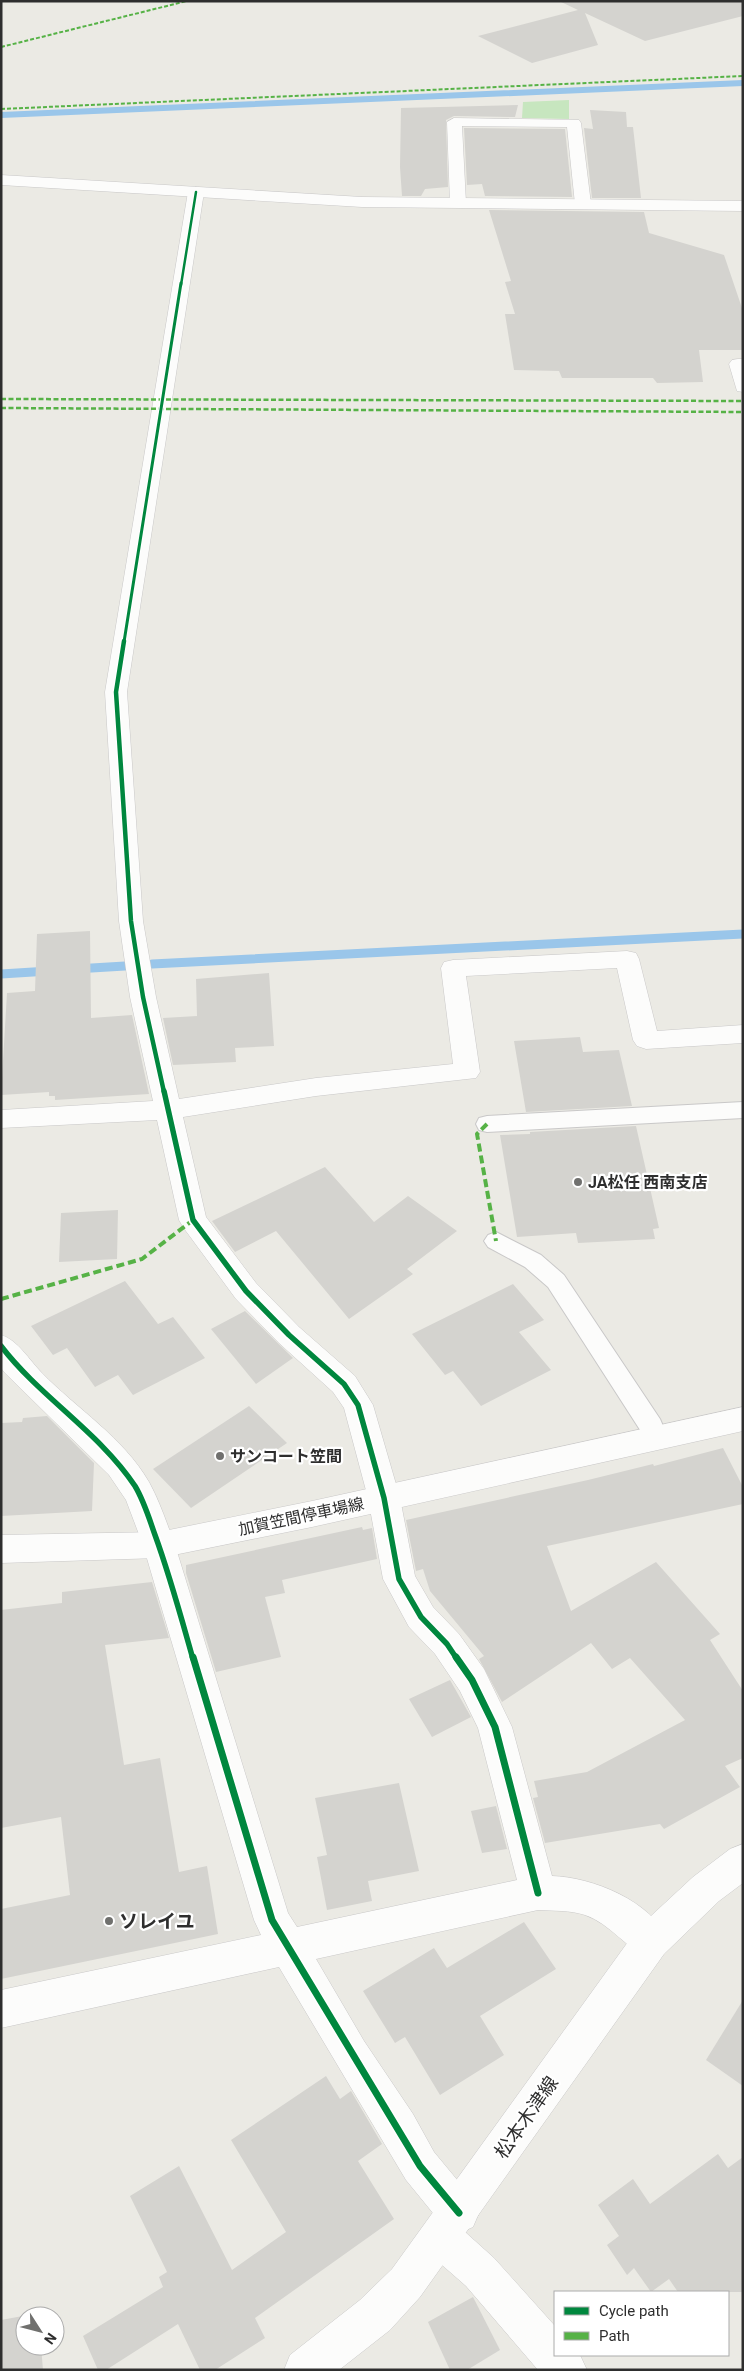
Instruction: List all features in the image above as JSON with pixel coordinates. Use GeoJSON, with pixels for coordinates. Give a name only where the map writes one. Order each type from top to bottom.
{"type":"FeatureCollection","features":[{"type":"Feature","properties":{"kind":"street"},"geometry":{"type":"LineString","coordinates":[[458,203],[454,122],[574,123],[583,204]]}},
{"type":"Feature","properties":{"kind":"street"},"geometry":{"type":"LineString","coordinates":[[1,180],[362,202],[743,206]]}},
{"type":"Feature","properties":{"kind":"street"},"geometry":{"type":"LineString","coordinates":[[196,192],[116,692],[131,921],[144,996],[193,1220],[246,1292],[289,1335],[344,1384],[358,1405],[384,1498],[399,1579],[421,1617],[447,1644],[472,1680],[495,1727],[538,1893]]}},
{"type":"Feature","properties":{"kind":"street"},"geometry":{"type":"LineString","coordinates":[[743,364],[738,364],[743,387]]}},
{"type":"Feature","properties":{"kind":"street"},"geometry":{"type":"LineString","coordinates":[[1,1119],[168,1110],[316,1087],[467,1072],[453,968],[627,959],[646,1040],[743,1034]]}},
{"type":"Feature","properties":{"kind":"street"},"geometry":{"type":"LineString","coordinates":[[1,1346],[8,1356],[54,1404],[88,1431],[135,1486],[159,1545],[272,1920],[351,2054],[399,2128],[450,2225],[480,2272],[566,2370]]}},
{"type":"Feature","properties":{"kind":"street","name":"加賀笠間停車場線"},"geometry":{"type":"LineString","coordinates":[[1,1549],[159,1545],[384,1498],[743,1419]]}},
{"type":"Feature","properties":{"kind":"street","name":"松本木津線"},"geometry":{"type":"LineString","coordinates":[[305,2370],[375,2315],[406,2283],[450,2225],[651,1941],[706,1889],[743,1861]]}},
{"type":"Feature","properties":{"kind":"street"},"geometry":{"type":"LineString","coordinates":[[1,2009],[538,1893],[578,1895],[598,1902],[619,1913],[651,1941]]}},
{"type":"Feature","properties":{"kind":"lane"},"geometry":{"type":"LineString","coordinates":[[487,1124],[743,1110]]}},
{"type":"Feature","properties":{"kind":"lane"},"geometry":{"type":"LineString","coordinates":[[496,1242],[533,1262],[556,1281],[651,1426]]}},
{"type":"Feature","properties":{"kind":"green space"},"geometry":{"type":"Polygon","coordinates":[[[569,100],[569,119],[522,118],[523,102],[569,100]]]}},
{"type":"Feature","properties":{"kind":"building"},"geometry":{"type":"Polygon","coordinates":[[[559,1],[743,1],[743,16],[645,41],[585,13],[598,45],[532,63],[478,36],[578,10],[559,1]]]}},
{"type":"Feature","properties":{"kind":"building"},"geometry":{"type":"Polygon","coordinates":[[[518,105],[515,117],[454,116],[446,120],[448,187],[425,189],[421,196],[402,196],[400,167],[401,108],[518,105]]]}},
{"type":"Feature","properties":{"kind":"building"},"geometry":{"type":"Polygon","coordinates":[[[590,110],[626,112],[627,127],[633,127],[641,198],[592,198],[584,128],[593,129],[590,110]]]}},
{"type":"Feature","properties":{"kind":"building"},"geometry":{"type":"Polygon","coordinates":[[[464,128],[565,129],[572,197],[485,196],[482,184],[467,185],[464,128]]]}},
{"type":"Feature","properties":{"kind":"building"},"geometry":{"type":"Polygon","coordinates":[[[489,210],[644,212],[649,233],[724,255],[743,311],[743,350],[699,350],[703,382],[657,383],[653,378],[562,378],[559,371],[514,370],[505,314],[515,314],[505,282],[511,281],[489,210]]]}},
{"type":"Feature","properties":{"kind":"building"},"geometry":{"type":"Polygon","coordinates":[[[90,931],[91,1018],[132,1015],[149,1094],[55,1100],[55,1096],[49,1096],[49,1092],[1,1095],[7,993],[35,991],[37,934],[90,931]]]}},
{"type":"Feature","properties":{"kind":"building"},"geometry":{"type":"Polygon","coordinates":[[[269,973],[274,1046],[235,1048],[236,1062],[173,1065],[163,1018],[197,1016],[196,979],[269,973]]]}},
{"type":"Feature","properties":{"kind":"building"},"geometry":{"type":"Polygon","coordinates":[[[580,1037],[583,1052],[619,1050],[632,1106],[526,1112],[514,1041],[580,1037]]]}},
{"type":"Feature","properties":{"kind":"building","name":"JA松任 西南支店"},"geometry":{"type":"Polygon","coordinates":[[[636,1126],[659,1228],[653,1229],[655,1239],[578,1243],[576,1233],[517,1237],[500,1135],[636,1126]]]}},
{"type":"Feature","properties":{"kind":"building"},"geometry":{"type":"Polygon","coordinates":[[[325,1167],[374,1222],[408,1196],[457,1231],[407,1269],[413,1274],[349,1319],[276,1231],[235,1252],[212,1221],[325,1167]]]}},
{"type":"Feature","properties":{"kind":"building"},"geometry":{"type":"Polygon","coordinates":[[[118,1210],[117,1259],[59,1262],[61,1213],[118,1210]]]}},
{"type":"Feature","properties":{"kind":"building"},"geometry":{"type":"Polygon","coordinates":[[[125,1281],[158,1324],[173,1317],[205,1358],[133,1395],[118,1375],[95,1387],[67,1348],[53,1355],[31,1326],[125,1281]]]}},
{"type":"Feature","properties":{"kind":"building"},"geometry":{"type":"Polygon","coordinates":[[[513,1284],[544,1320],[519,1332],[551,1370],[481,1406],[453,1371],[445,1375],[412,1334],[513,1284]]]}},
{"type":"Feature","properties":{"kind":"building"},"geometry":{"type":"Polygon","coordinates":[[[245,1311],[293,1358],[256,1384],[211,1329],[245,1311]]]}},
{"type":"Feature","properties":{"kind":"building","name":"サンコート笠間"},"geometry":{"type":"Polygon","coordinates":[[[249,1406],[287,1443],[191,1508],[153,1469],[249,1406]]]}},
{"type":"Feature","properties":{"kind":"building"},"geometry":{"type":"Polygon","coordinates":[[[47,1416],[94,1463],[92,1511],[1,1516],[1,1423],[22,1422],[23,1418],[47,1416]]]}},
{"type":"Feature","properties":{"kind":"building"},"geometry":{"type":"Polygon","coordinates":[[[723,1448],[743,1487],[743,1504],[547,1546],[571,1611],[656,1562],[720,1634],[710,1640],[743,1691],[743,1758],[725,1766],[740,1787],[664,1829],[660,1824],[545,1843],[533,1798],[538,1797],[534,1781],[587,1772],[685,1720],[630,1658],[612,1669],[591,1643],[502,1702],[479,1659],[484,1656],[430,1591],[423,1569],[416,1571],[406,1520],[653,1464],[654,1466],[723,1448]]]}},
{"type":"Feature","properties":{"kind":"building"},"geometry":{"type":"Polygon","coordinates":[[[362,1527],[363,1530],[372,1528],[377,1559],[282,1580],[285,1593],[265,1597],[281,1657],[216,1672],[186,1573],[186,1565],[362,1527]]]}},
{"type":"Feature","properties":{"kind":"building"},"geometry":{"type":"Polygon","coordinates":[[[152,1582],[169,1638],[105,1645],[124,1765],[160,1758],[179,1872],[207,1866],[218,1934],[1,1979],[1,1909],[70,1895],[61,1817],[1,1828],[1,1610],[62,1603],[62,1592],[152,1582]]]}},
{"type":"Feature","properties":{"kind":"building"},"geometry":{"type":"Polygon","coordinates":[[[450,1680],[471,1717],[432,1737],[409,1699],[450,1680]]]}},
{"type":"Feature","properties":{"kind":"building"},"geometry":{"type":"Polygon","coordinates":[[[399,1783],[419,1871],[368,1881],[372,1901],[327,1910],[317,1857],[327,1855],[315,1798],[399,1783]]]}},
{"type":"Feature","properties":{"kind":"building"},"geometry":{"type":"Polygon","coordinates":[[[496,1806],[507,1849],[482,1853],[471,1811],[496,1806]]]}},
{"type":"Feature","properties":{"kind":"building"},"geometry":{"type":"Polygon","coordinates":[[[524,1922],[556,1969],[480,2016],[504,2055],[440,2095],[405,2037],[395,2043],[363,1991],[434,1948],[447,1968],[524,1922]]]}},
{"type":"Feature","properties":{"kind":"building"},"geometry":{"type":"Polygon","coordinates":[[[743,2000],[743,2086],[706,2060],[743,2000]]]}},
{"type":"Feature","properties":{"kind":"building"},"geometry":{"type":"Polygon","coordinates":[[[326,2076],[340,2099],[351,2091],[382,2144],[358,2161],[394,2219],[255,2318],[265,2338],[215,2370],[200,2370],[178,2324],[106,2370],[98,2370],[83,2336],[163,2287],[159,2277],[167,2272],[130,2196],[179,2166],[232,2270],[286,2232],[231,2140],[326,2076]]]}},
{"type":"Feature","properties":{"kind":"building"},"geometry":{"type":"Polygon","coordinates":[[[718,2154],[728,2168],[743,2157],[743,2292],[677,2291],[669,2279],[650,2291],[634,2268],[627,2275],[607,2245],[619,2236],[598,2205],[633,2179],[650,2204],[718,2154]]]}},
{"type":"Feature","properties":{"kind":"building"},"geometry":{"type":"Polygon","coordinates":[[[473,2297],[500,2350],[467,2370],[450,2370],[428,2322],[473,2297]]]}},
{"type":"Feature","properties":{"kind":"building"},"geometry":{"type":"Polygon","coordinates":[[[15,2317],[15,2356],[42,2356],[43,2370],[1,2370],[1,2320],[15,2317]]]}},
{"type":"Feature","properties":{"kind":"waterway"},"geometry":{"type":"LineString","coordinates":[[1,115],[743,83]]}},
{"type":"Feature","properties":{"kind":"waterway"},"geometry":{"type":"LineString","coordinates":[[152,964],[743,934]]}},
{"type":"Feature","properties":{"kind":"waterway"},"geometry":{"type":"LineString","coordinates":[[75,969],[125,966]]}},
{"type":"Feature","properties":{"kind":"waterway"},"geometry":{"type":"LineString","coordinates":[[1,974],[49,971]]}},
{"type":"Feature","properties":{"kind":"marked path"},"geometry":{"type":"LineString","coordinates":[[1,47],[187,1]]}},
{"type":"Feature","properties":{"kind":"marked path"},"geometry":{"type":"LineString","coordinates":[[1,109],[743,76]]}},
{"type":"Feature","properties":{"kind":"marked path"},"geometry":{"type":"LineString","coordinates":[[1,399],[743,401]]}},
{"type":"Feature","properties":{"kind":"marked path"},"geometry":{"type":"LineString","coordinates":[[1,408],[743,412]]}},
{"type":"Feature","properties":{"kind":"marked path"},"geometry":{"type":"LineString","coordinates":[[487,1124],[477,1134],[496,1241]]}},
{"type":"Feature","properties":{"kind":"marked path"},"geometry":{"type":"LineString","coordinates":[[1,1299],[142,1259],[193,1220]]}},
{"type":"Feature","properties":{"kind":"cycle path"},"geometry":{"type":"LineString","coordinates":[[196,192],[116,692],[131,921],[143,997],[193,1220],[246,1291],[289,1335],[344,1384],[358,1405],[384,1498],[399,1579],[421,1617],[447,1644],[472,1680],[495,1727],[538,1893]]}},
{"type":"Feature","properties":{"kind":"cycle path"},"geometry":{"type":"LineString","coordinates":[[1,1346],[15,1365],[103,1448],[120,1466],[138,1491],[159,1545],[272,1920],[351,2054],[399,2128],[420,2166],[459,2213]]}},
{"type":"Feature","properties":{"kind":"place","name":"JA松任 西南支店"},"geometry":{"type":"Point","coordinates":[578,1182]}},
{"type":"Feature","properties":{"kind":"place","name":"サンコート笠間"},"geometry":{"type":"Point","coordinates":[220,1456]}},
{"type":"Feature","properties":{"kind":"place","name":"ソレイユ"},"geometry":{"type":"Point","coordinates":[109,1921]}}]}
